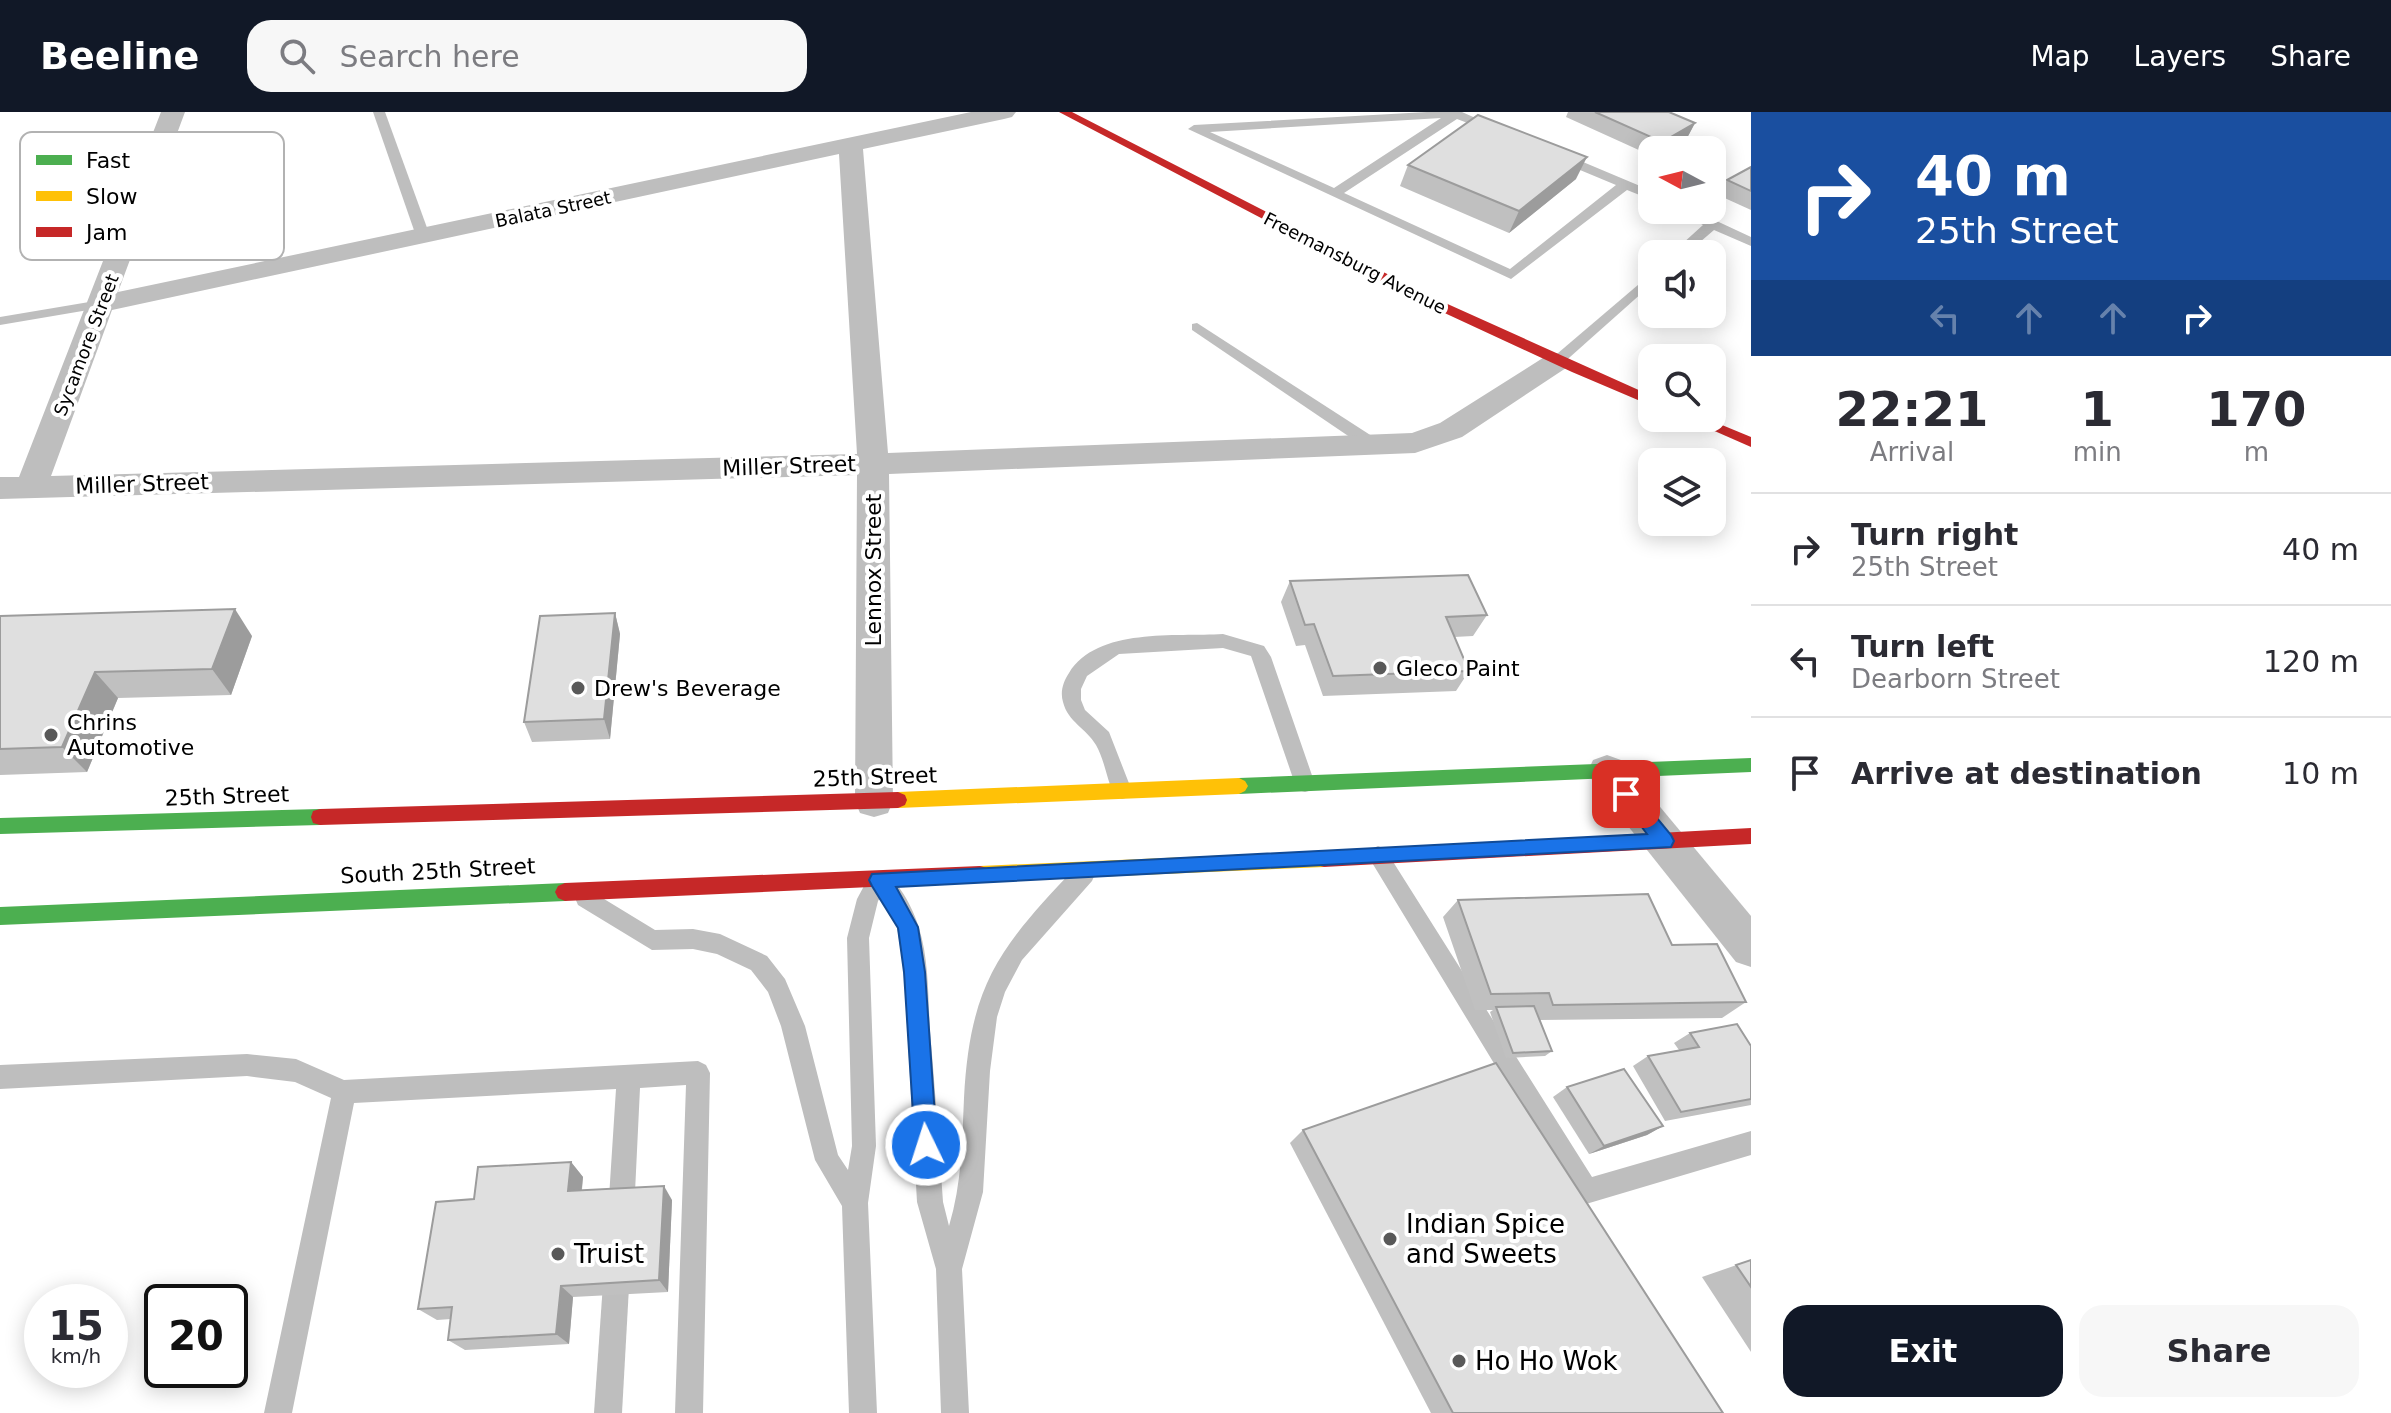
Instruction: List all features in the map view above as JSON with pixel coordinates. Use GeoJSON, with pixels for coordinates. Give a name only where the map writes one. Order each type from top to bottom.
{"type":"FeatureCollection","features":[{"type":"Feature","properties":{"kind":"main road","name":"Freemansburg Avenue"},"geometry":{"type":"LineString","coordinates":[[1064,112],[1383,279],[1556,362],[1638,395]]}},
{"type":"Feature","properties":{"kind":"main road"},"geometry":{"type":"LineString","coordinates":[[1726,432],[1751,442]]}},
{"type":"Feature","properties":{"kind":"main road","name":"25th Street"},"geometry":{"type":"LineString","coordinates":[[0,826],[874,801],[1751,765]]}},
{"type":"Feature","properties":{"kind":"main road"},"geometry":{"type":"LineString","coordinates":[[879,880],[1751,836]]}},
{"type":"Feature","properties":{"kind":"main road","name":"South 25th Street"},"geometry":{"type":"LineString","coordinates":[[0,916],[572,889],[879,880]]}},
{"type":"Feature","properties":{"kind":"street","name":"Sycamore Street"},"geometry":{"type":"LineString","coordinates":[[166,132],[173,112]]}},
{"type":"Feature","properties":{"kind":"street","name":"Balata Street"},"geometry":{"type":"LineString","coordinates":[[101,304],[851,147],[1004,112]]}},
{"type":"Feature","properties":{"kind":"street","name":"Lennox Street"},"geometry":{"type":"LineString","coordinates":[[851,147],[873,464],[874,801]]}},
{"type":"Feature","properties":{"kind":"street","name":"Sycamore Street"},"geometry":{"type":"LineString","coordinates":[[31,487],[118,260]]}},
{"type":"Feature","properties":{"kind":"street","name":"Miller Street"},"geometry":{"type":"LineString","coordinates":[[0,488],[873,464],[1415,443],[1451,430],[1556,362]]}},
{"type":"Feature","properties":{"kind":"street"},"geometry":{"type":"LineString","coordinates":[[1607,771],[1751,948]]}},
{"type":"Feature","properties":{"kind":"lane"},"geometry":{"type":"LineString","coordinates":[[379,112],[423,236]]}},
{"type":"Feature","properties":{"kind":"lane"},"geometry":{"type":"LineString","coordinates":[[1513,137],[1456,114],[1194,129],[1511,275],[1626,184]]}},
{"type":"Feature","properties":{"kind":"lane"},"geometry":{"type":"LineString","coordinates":[[1334,194],[1456,114]]}},
{"type":"Feature","properties":{"kind":"lane"},"geometry":{"type":"LineString","coordinates":[[1541,149],[1638,190]]}},
{"type":"Feature","properties":{"kind":"lane"},"geometry":{"type":"LineString","coordinates":[[1694,240],[1712,224],[1751,242]]}},
{"type":"Feature","properties":{"kind":"lane"},"geometry":{"type":"LineString","coordinates":[[1556,362],[1638,289]]}},
{"type":"Feature","properties":{"kind":"lane"},"geometry":{"type":"LineString","coordinates":[[0,321],[101,304]]}},
{"type":"Feature","properties":{"kind":"lane"},"geometry":{"type":"LineString","coordinates":[[1197,327],[1372,444]]}},
{"type":"Feature","properties":{"kind":"lane"},"geometry":{"type":"LineString","coordinates":[[1122,791],[1112,756],[1100,734],[1081,719],[1073,707],[1071,692],[1076,675],[1101,652],[1117,647],[1223,641],[1257,651],[1264,662],[1305,784]]}},
{"type":"Feature","properties":{"kind":"lane"},"geometry":{"type":"LineString","coordinates":[[1378,855],[1586,1191],[1751,1143]]}},
{"type":"Feature","properties":{"kind":"lane"},"geometry":{"type":"LineString","coordinates":[[949,1269],[972,1183],[975,1091],[982,1038],[995,991],[1006,967],[1036,925],[1088,870]]}},
{"type":"Feature","properties":{"kind":"lane"},"geometry":{"type":"LineString","coordinates":[[863,1413],[855,1203],[864,1146],[858,938],[868,899],[879,880],[897,904],[908,927],[915,972],[930,1202],[949,1269],[955,1413]]}},
{"type":"Feature","properties":{"kind":"lane"},"geometry":{"type":"LineString","coordinates":[[572,889],[652,940],[693,939],[720,944],[759,963],[777,986],[793,1026],[827,1160],[855,1203]]}},
{"type":"Feature","properties":{"kind":"lane"},"geometry":{"type":"LineString","coordinates":[[0,1077],[247,1065],[296,1071],[344,1092],[698,1073],[689,1413]]}},
{"type":"Feature","properties":{"kind":"lane"},"geometry":{"type":"LineString","coordinates":[[608,1413],[629,1077]]}},
{"type":"Feature","properties":{"kind":"lane"},"geometry":{"type":"LineString","coordinates":[[278,1413],[344,1092]]}},
{"type":"Feature","properties":{"kind":"building"},"geometry":{"type":"Polygon","coordinates":[[[1595,112],[1669,112],[1695,123],[1672,136],[1649,136],[1595,112]]]}},
{"type":"Feature","properties":{"kind":"building"},"geometry":{"type":"Polygon","coordinates":[[[1478,115],[1587,157],[1519,211],[1408,165],[1478,115]]]}},
{"type":"Feature","properties":{"kind":"building"},"geometry":{"type":"Polygon","coordinates":[[[1751,167],[1751,191],[1727,180],[1751,167]]]}},
{"type":"Feature","properties":{"kind":"building","name":"Gleco Paint"},"geometry":{"type":"Polygon","coordinates":[[[1468,575],[1487,615],[1446,617],[1469,671],[1333,676],[1314,624],[1305,625],[1290,581],[1468,575]]]}},
{"type":"Feature","properties":{"kind":"building"},"geometry":{"type":"Polygon","coordinates":[[[235,609],[212,669],[95,672],[62,747],[0,749],[0,616],[235,609]]]}},
{"type":"Feature","properties":{"kind":"building","name":"Drew's Beverage"},"geometry":{"type":"Polygon","coordinates":[[[615,613],[604,719],[524,722],[540,616],[615,613]]]}},
{"type":"Feature","properties":{"kind":"building"},"geometry":{"type":"Polygon","coordinates":[[[1648,894],[1672,945],[1717,944],[1746,1002],[1553,1005],[1549,993],[1491,994],[1458,900],[1648,894]]]}},
{"type":"Feature","properties":{"kind":"building"},"geometry":{"type":"Polygon","coordinates":[[[1534,1006],[1552,1051],[1513,1053],[1496,1007],[1534,1006]]]}},
{"type":"Feature","properties":{"kind":"building"},"geometry":{"type":"Polygon","coordinates":[[[1737,1024],[1751,1046],[1751,1099],[1681,1112],[1648,1056],[1699,1047],[1690,1033],[1737,1024]]]}},
{"type":"Feature","properties":{"kind":"building"},"geometry":{"type":"Polygon","coordinates":[[[1496,1063],[1723,1413],[1453,1413],[1303,1130],[1496,1063]]]}},
{"type":"Feature","properties":{"kind":"building"},"geometry":{"type":"Polygon","coordinates":[[[1624,1069],[1663,1126],[1604,1146],[1567,1087],[1624,1069]]]}},
{"type":"Feature","properties":{"kind":"building","name":"Truist"},"geometry":{"type":"Polygon","coordinates":[[[571,1162],[568,1191],[664,1186],[659,1280],[561,1286],[556,1334],[448,1340],[452,1307],[418,1309],[436,1202],[474,1199],[478,1167],[571,1162]]]}},
{"type":"Feature","properties":{"kind":"building"},"geometry":{"type":"Polygon","coordinates":[[[1751,1260],[1751,1287],[1736,1265],[1751,1260]]]}},
{"type":"Feature","properties":{"kind":"traffic: fast"},"geometry":{"type":"LineString","coordinates":[[1239,786],[1751,765]]}},
{"type":"Feature","properties":{"kind":"traffic: fast"},"geometry":{"type":"LineString","coordinates":[[0,826],[320,817]]}},
{"type":"Feature","properties":{"kind":"traffic: fast"},"geometry":{"type":"LineString","coordinates":[[0,916],[565,892]]}},
{"type":"Feature","properties":{"kind":"traffic: slow"},"geometry":{"type":"LineString","coordinates":[[898,800],[1239,786]]}},
{"type":"Feature","properties":{"kind":"traffic: slow"},"geometry":{"type":"LineString","coordinates":[[980,874],[1324,859]]}},
{"type":"Feature","properties":{"kind":"traffic: jam"},"geometry":{"type":"LineString","coordinates":[[1064,112],[1428,300],[1638,395]]}},
{"type":"Feature","properties":{"kind":"traffic: jam"},"geometry":{"type":"LineString","coordinates":[[1726,432],[1751,442]]}},
{"type":"Feature","properties":{"kind":"traffic: jam"},"geometry":{"type":"LineString","coordinates":[[320,817],[898,800]]}},
{"type":"Feature","properties":{"kind":"traffic: jam"},"geometry":{"type":"LineString","coordinates":[[1324,859],[1751,836]]}},
{"type":"Feature","properties":{"kind":"traffic: jam"},"geometry":{"type":"LineString","coordinates":[[565,892],[980,874]]}},
{"type":"Feature","properties":{"kind":"place","name":"Gleco Paint"},"geometry":{"type":"Point","coordinates":[1380,668]}},
{"type":"Feature","properties":{"kind":"place","name":"Drew's Beverage"},"geometry":{"type":"Point","coordinates":[578,688]}},
{"type":"Feature","properties":{"kind":"place","name":"Chrins Automotive"},"geometry":{"type":"Point","coordinates":[51,735]}},
{"type":"Feature","properties":{"kind":"place","name":"Indian Spice and Sweets"},"geometry":{"type":"Point","coordinates":[1390,1239]}},
{"type":"Feature","properties":{"kind":"place","name":"Truist"},"geometry":{"type":"Point","coordinates":[558,1254]}},
{"type":"Feature","properties":{"kind":"place","name":"Ho Ho Wok"},"geometry":{"type":"Point","coordinates":[1459,1361]}},
{"type":"Feature","properties":{"kind":"route"},"geometry":{"type":"LineString","coordinates":[[926,1145],[915,972],[908,927],[897,904],[879,880],[1664,841],[1626,794]]}}]}
